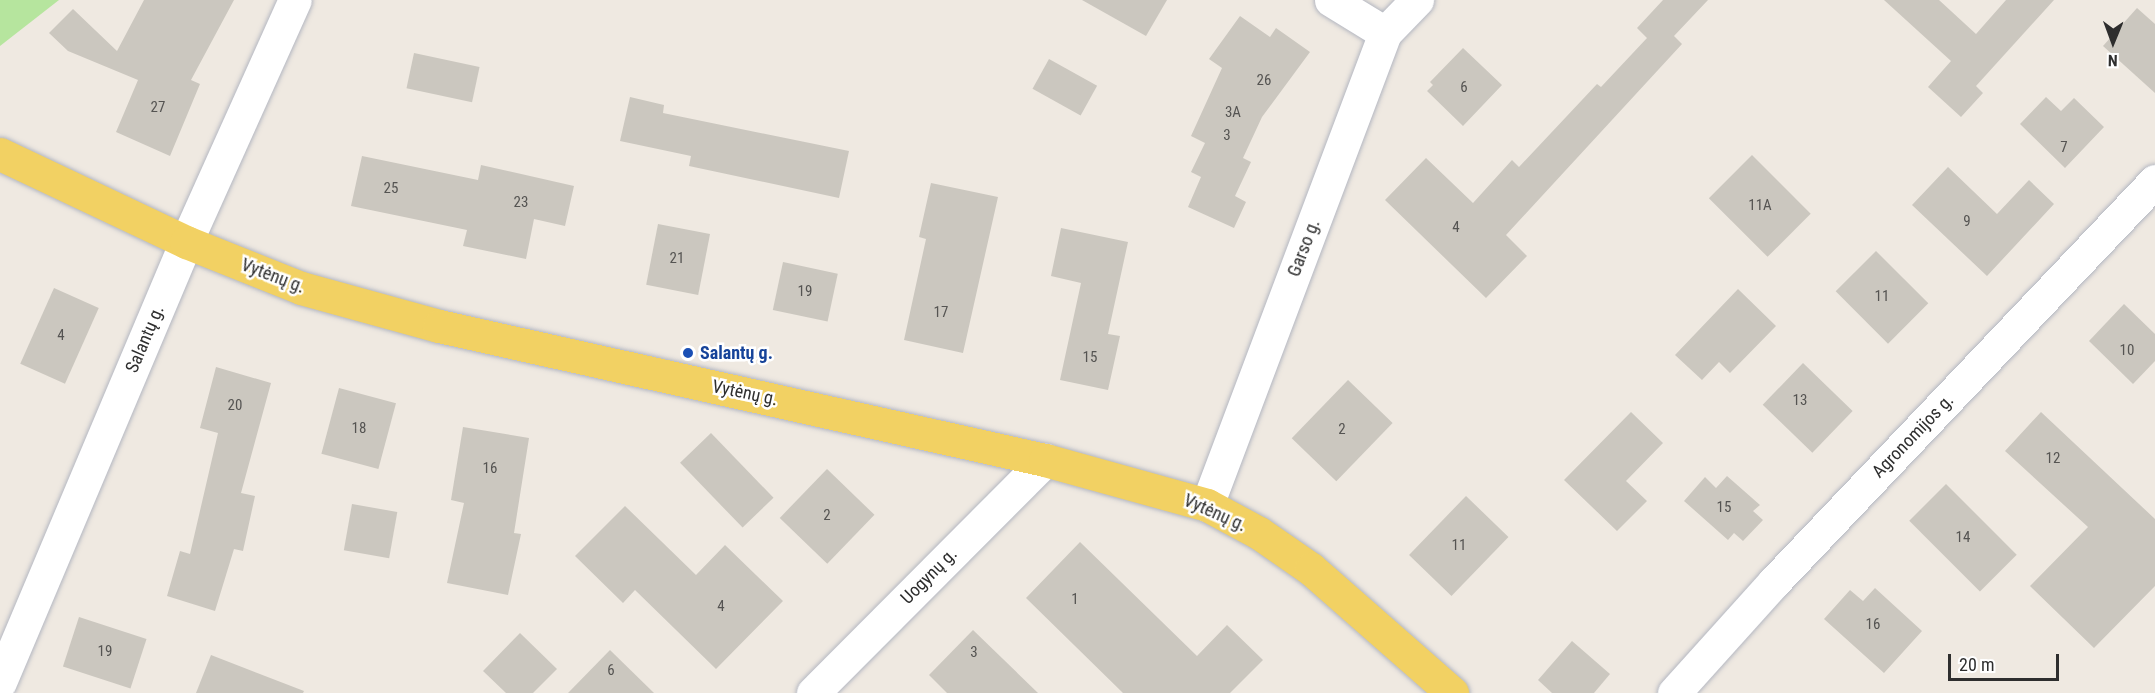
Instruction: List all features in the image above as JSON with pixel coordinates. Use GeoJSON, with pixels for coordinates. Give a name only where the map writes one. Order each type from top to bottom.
{"type":"FeatureCollection","features":[{"type":"Feature","properties":{"kind":"main road","name":"Vytėnų g."},"geometry":{"type":"LineString","coordinates":[[0,154],[186,242],[301,288],[439,326],[1045,460],[1206,506],[1259,533],[1311,569],[1452,693]]}},
{"type":"Feature","properties":{"kind":"street","name":"Salantų g."},"geometry":{"type":"LineString","coordinates":[[0,682],[186,242],[295,0]]}},
{"type":"Feature","properties":{"kind":"street"},"geometry":{"type":"LineString","coordinates":[[1331,0],[1385,33]]}},
{"type":"Feature","properties":{"kind":"street","name":"Garso g."},"geometry":{"type":"LineString","coordinates":[[1206,506],[1385,33],[1416,0]]}},
{"type":"Feature","properties":{"kind":"street","name":"Agronomijos g."},"geometry":{"type":"LineString","coordinates":[[1674,693],[1774,582],[2155,181]]}},
{"type":"Feature","properties":{"kind":"street","name":"Uogynų g."},"geometry":{"type":"LineString","coordinates":[[813,693],[1045,460]]}},
{"type":"Feature","properties":{"kind":"green space"},"geometry":{"type":"Polygon","coordinates":[[[0,0],[59,0],[0,46],[0,0]]]}},
{"type":"Feature","properties":{"kind":"building"},"geometry":{"type":"Polygon","coordinates":[[[144,0],[234,0],[191,80],[200,84],[170,156],[116,132],[138,80],[68,51],[49,33],[73,9],[117,51],[144,0]]]}},
{"type":"Feature","properties":{"kind":"building"},"geometry":{"type":"Polygon","coordinates":[[[1082,0],[1167,0],[1146,36],[1082,0]]]}},
{"type":"Feature","properties":{"kind":"building"},"geometry":{"type":"Polygon","coordinates":[[[1663,0],[1708,0],[1674,36],[1682,44],[1506,235],[1527,256],[1486,298],[1385,200],[1426,158],[1473,203],[1512,160],[1519,167],[1597,84],[1601,87],[1647,38],[1637,28],[1663,0]]]}},
{"type":"Feature","properties":{"kind":"building"},"geometry":{"type":"Polygon","coordinates":[[[1884,0],[1939,0],[1976,34],[2006,0],[2054,0],[1976,86],[1983,93],[1961,117],[1928,87],[1951,61],[1884,0]]]}},
{"type":"Feature","properties":{"kind":"building"},"geometry":{"type":"Polygon","coordinates":[[[2137,8],[2155,24],[2155,93],[2103,46],[2137,8]]]}},
{"type":"Feature","properties":{"kind":"building"},"geometry":{"type":"Polygon","coordinates":[[[1240,16],[1270,37],[1276,28],[1310,52],[1262,117],[1243,158],[1251,162],[1235,196],[1246,202],[1234,228],[1188,207],[1201,177],[1191,172],[1205,143],[1191,136],[1222,68],[1209,59],[1240,16]]]}},
{"type":"Feature","properties":{"kind":"building"},"geometry":{"type":"Polygon","coordinates":[[[1463,48],[1502,85],[1463,126],[1427,91],[1433,85],[1430,82],[1463,48]]]}},
{"type":"Feature","properties":{"kind":"building"},"geometry":{"type":"Polygon","coordinates":[[[414,53],[480,67],[472,102],[407,88],[414,53]]]}},
{"type":"Feature","properties":{"kind":"building"},"geometry":{"type":"Polygon","coordinates":[[[1049,59],[1097,86],[1081,115],[1033,89],[1049,59]]]}},
{"type":"Feature","properties":{"kind":"building"},"geometry":{"type":"Polygon","coordinates":[[[630,97],[664,105],[663,113],[849,151],[839,198],[689,166],[691,156],[620,141],[630,97]]]}},
{"type":"Feature","properties":{"kind":"building"},"geometry":{"type":"Polygon","coordinates":[[[2046,97],[2061,111],[2074,98],[2104,127],[2065,168],[2020,124],[2046,97]]]}},
{"type":"Feature","properties":{"kind":"building"},"geometry":{"type":"Polygon","coordinates":[[[1752,155],[1811,214],[1768,257],[1709,198],[1752,155]]]}},
{"type":"Feature","properties":{"kind":"building"},"geometry":{"type":"Polygon","coordinates":[[[362,156],[478,180],[481,165],[574,186],[565,226],[534,219],[526,259],[463,246],[467,230],[351,206],[362,156]]]}},
{"type":"Feature","properties":{"kind":"building"},"geometry":{"type":"Polygon","coordinates":[[[1948,167],[1997,214],[2029,180],[2054,204],[1987,276],[1912,205],[1948,167]]]}},
{"type":"Feature","properties":{"kind":"building"},"geometry":{"type":"Polygon","coordinates":[[[931,183],[998,197],[963,353],[904,340],[926,239],[919,237],[931,183]]]}},
{"type":"Feature","properties":{"kind":"building"},"geometry":{"type":"Polygon","coordinates":[[[658,224],[710,234],[698,295],[646,285],[658,224]]]}},
{"type":"Feature","properties":{"kind":"building"},"geometry":{"type":"Polygon","coordinates":[[[1061,228],[1128,242],[1108,334],[1120,336],[1108,390],[1060,380],[1081,283],[1051,276],[1061,228]]]}},
{"type":"Feature","properties":{"kind":"building"},"geometry":{"type":"Polygon","coordinates":[[[1876,251],[1928,303],[1888,344],[1836,291],[1876,251]]]}},
{"type":"Feature","properties":{"kind":"building"},"geometry":{"type":"Polygon","coordinates":[[[783,262],[838,274],[828,322],[773,310],[783,262]]]}},
{"type":"Feature","properties":{"kind":"building"},"geometry":{"type":"Polygon","coordinates":[[[54,288],[99,308],[65,384],[20,364],[54,288]]]}},
{"type":"Feature","properties":{"kind":"building"},"geometry":{"type":"Polygon","coordinates":[[[1738,289],[1776,326],[1730,373],[1719,362],[1702,380],[1675,355],[1738,289]]]}},
{"type":"Feature","properties":{"kind":"building"},"geometry":{"type":"Polygon","coordinates":[[[2124,304],[2155,334],[2155,361],[2133,384],[2089,341],[2124,304]]]}},
{"type":"Feature","properties":{"kind":"building"},"geometry":{"type":"Polygon","coordinates":[[[1803,363],[1853,411],[1812,453],[1763,405],[1803,363]]]}},
{"type":"Feature","properties":{"kind":"building"},"geometry":{"type":"Polygon","coordinates":[[[216,367],[271,383],[241,493],[255,496],[243,551],[234,549],[215,611],[167,596],[180,551],[190,554],[218,433],[200,428],[216,367]]]}},
{"type":"Feature","properties":{"kind":"building"},"geometry":{"type":"Polygon","coordinates":[[[1348,380],[1393,423],[1336,481],[1292,438],[1348,380]]]}},
{"type":"Feature","properties":{"kind":"building"},"geometry":{"type":"Polygon","coordinates":[[[339,388],[396,403],[378,469],[321,454],[339,388]]]}},
{"type":"Feature","properties":{"kind":"building"},"geometry":{"type":"Polygon","coordinates":[[[1631,412],[1663,443],[1626,481],[1647,501],[1617,531],[1564,480],[1631,412]]]}},
{"type":"Feature","properties":{"kind":"building"},"geometry":{"type":"Polygon","coordinates":[[[2041,412],[2155,519],[2155,586],[2094,648],[2030,586],[2088,527],[2005,451],[2041,412]]]}},
{"type":"Feature","properties":{"kind":"building"},"geometry":{"type":"Polygon","coordinates":[[[463,427],[529,438],[514,533],[521,534],[508,595],[447,583],[464,503],[451,500],[463,427]]]}},
{"type":"Feature","properties":{"kind":"building"},"geometry":{"type":"Polygon","coordinates":[[[711,433],[774,498],[743,528],[680,463],[711,433]]]}},
{"type":"Feature","properties":{"kind":"building"},"geometry":{"type":"Polygon","coordinates":[[[827,469],[874,515],[827,564],[780,518],[827,469]]]}},
{"type":"Feature","properties":{"kind":"building"},"geometry":{"type":"Polygon","coordinates":[[[1727,476],[1760,505],[1753,511],[1763,520],[1743,541],[1734,533],[1728,540],[1684,501],[1705,477],[1716,488],[1727,476]]]}},
{"type":"Feature","properties":{"kind":"building"},"geometry":{"type":"Polygon","coordinates":[[[1946,484],[2017,555],[1980,591],[1909,521],[1946,484]]]}},
{"type":"Feature","properties":{"kind":"building"},"geometry":{"type":"Polygon","coordinates":[[[1466,496],[1508,537],[1451,596],[1409,555],[1466,496]]]}},
{"type":"Feature","properties":{"kind":"building"},"geometry":{"type":"Polygon","coordinates":[[[352,504],[397,512],[389,558],[344,550],[352,504]]]}},
{"type":"Feature","properties":{"kind":"building"},"geometry":{"type":"Polygon","coordinates":[[[625,506],[696,575],[725,545],[783,601],[716,669],[635,590],[623,603],[575,556],[625,506]]]}},
{"type":"Feature","properties":{"kind":"building"},"geometry":{"type":"Polygon","coordinates":[[[1080,542],[1197,656],[1227,625],[1263,660],[1230,693],[1123,693],[1026,598],[1080,542]]]}},
{"type":"Feature","properties":{"kind":"building"},"geometry":{"type":"Polygon","coordinates":[[[1875,588],[1922,631],[1884,673],[1824,619],[1850,590],[1863,601],[1875,588]]]}},
{"type":"Feature","properties":{"kind":"building"},"geometry":{"type":"Polygon","coordinates":[[[79,617],[147,639],[130,688],[63,666],[79,617]]]}},
{"type":"Feature","properties":{"kind":"building"},"geometry":{"type":"Polygon","coordinates":[[[973,630],[1038,693],[947,693],[929,675],[973,630]]]}},
{"type":"Feature","properties":{"kind":"building"},"geometry":{"type":"Polygon","coordinates":[[[520,633],[557,669],[533,693],[506,693],[483,671],[520,633]]]}},
{"type":"Feature","properties":{"kind":"building"},"geometry":{"type":"Polygon","coordinates":[[[1572,641],[1610,674],[1594,693],[1552,693],[1538,680],[1572,641]]]}},
{"type":"Feature","properties":{"kind":"building"},"geometry":{"type":"Polygon","coordinates":[[[610,650],[654,693],[568,693],[610,650]]]}},
{"type":"Feature","properties":{"kind":"building"},"geometry":{"type":"Polygon","coordinates":[[[211,655],[304,691],[303,693],[196,693],[211,655]]]}},
{"type":"Feature","properties":{"kind":"place","name":"Salantų g."},"geometry":{"type":"Point","coordinates":[688,353]}}]}
